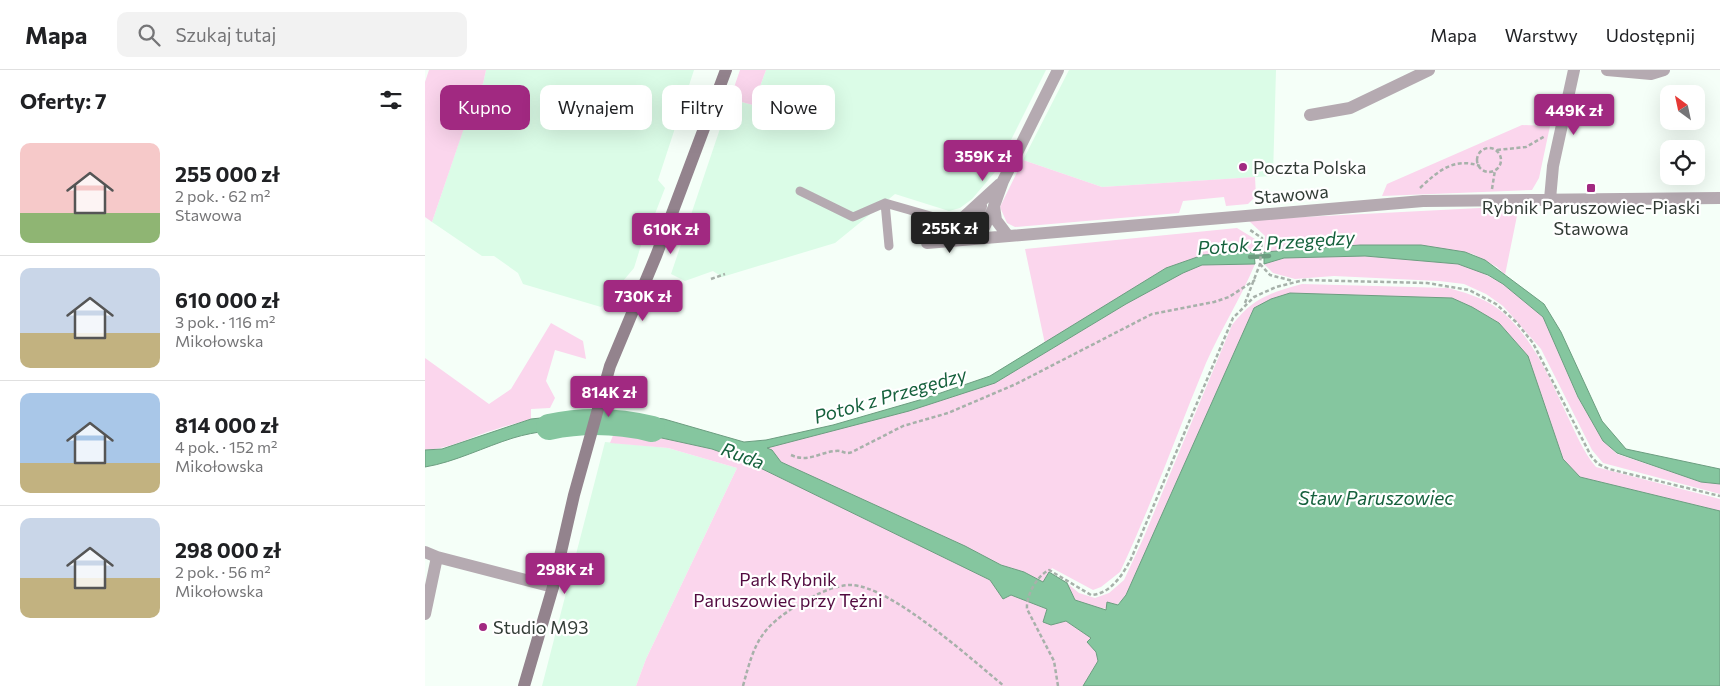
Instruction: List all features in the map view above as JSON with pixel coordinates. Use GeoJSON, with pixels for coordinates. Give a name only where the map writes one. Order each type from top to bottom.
{"type":"FeatureCollection","features":[{"type":"Feature","properties":{"kind":"main road"},"geometry":{"type":"LineString","coordinates":[[524,686],[553,587],[588,442],[610,366],[657,256],[726,70]]}},
{"type":"Feature","properties":{"kind":"street"},"geometry":{"type":"LineString","coordinates":[[975,239],[989,204],[1058,70]]}},
{"type":"Feature","properties":{"kind":"street"},"geometry":{"type":"LineString","coordinates":[[1310,115],[1349,108],[1429,70]]}},
{"type":"Feature","properties":{"kind":"street"},"geometry":{"type":"LineString","coordinates":[[1550,199],[1553,166],[1574,70]]}},
{"type":"Feature","properties":{"kind":"street"},"geometry":{"type":"LineString","coordinates":[[1607,70],[1651,74],[1664,70]]}},
{"type":"Feature","properties":{"kind":"street","name":"Stawowa"},"geometry":{"type":"LineString","coordinates":[[955,223],[927,243],[1411,202],[1496,199],[1720,198]]}},
{"type":"Feature","properties":{"kind":"street"},"geometry":{"type":"LineString","coordinates":[[955,223],[989,204]]}},
{"type":"Feature","properties":{"kind":"street"},"geometry":{"type":"LineString","coordinates":[[989,204],[996,220],[1008,236]]}},
{"type":"Feature","properties":{"kind":"street"},"geometry":{"type":"LineString","coordinates":[[425,614],[431,555],[553,587]]}},
{"type":"Feature","properties":{"kind":"lane"},"geometry":{"type":"LineString","coordinates":[[800,191],[853,217],[885,203],[955,223]]}},
{"type":"Feature","properties":{"kind":"lane"},"geometry":{"type":"LineString","coordinates":[[885,203],[889,246]]}},
{"type":"Feature","properties":{"kind":"path"},"geometry":{"type":"LineString","coordinates":[[1480,166],[1478,160],[1481,152],[1487,148],[1496,150],[1526,147],[1552,130]]}},
{"type":"Feature","properties":{"kind":"path"},"geometry":{"type":"LineString","coordinates":[[1496,150],[1501,161],[1495,169],[1491,185],[1496,199]]}},
{"type":"Feature","properties":{"kind":"path"},"geometry":{"type":"LineString","coordinates":[[1411,202],[1419,188],[1452,165],[1462,162],[1480,166],[1487,171],[1495,169]]}},
{"type":"Feature","properties":{"kind":"path"},"geometry":{"type":"LineString","coordinates":[[1058,686],[1054,661],[1027,609],[1027,602],[1038,578],[1049,570],[1087,594],[1096,594],[1109,588],[1123,574],[1131,560],[1224,335],[1233,318],[1243,306],[1255,280],[1260,264],[1262,238],[1245,227]]}},
{"type":"Feature","properties":{"kind":"path"},"geometry":{"type":"LineString","coordinates":[[1260,264],[1270,275],[1294,282]]}},
{"type":"Feature","properties":{"kind":"path"},"geometry":{"type":"LineString","coordinates":[[711,279],[725,274]]}},
{"type":"Feature","properties":{"kind":"path"},"geometry":{"type":"LineString","coordinates":[[1243,306],[1266,291],[1294,282],[1325,279],[1427,282],[1461,287],[1479,294],[1496,304],[1516,322],[1533,343],[1591,456],[1598,464],[1625,473],[1720,496]]}},
{"type":"Feature","properties":{"kind":"path"},"geometry":{"type":"LineString","coordinates":[[791,455],[807,458],[837,450],[845,454],[852,452],[903,426],[948,412],[1016,384],[1147,316],[1214,302],[1240,291],[1255,280]]}},
{"type":"Feature","properties":{"kind":"path"},"geometry":{"type":"LineString","coordinates":[[743,686],[753,650],[758,640],[772,623],[816,596],[840,586],[851,585],[878,592],[905,608],[1004,686]]}},
{"type":"Feature","properties":{"kind":"shaded area"},"geometry":{"type":"Polygon","coordinates":[[[486,70],[694,70],[689,85],[662,85],[662,130],[674,130],[658,180],[665,188],[653,219],[648,223],[634,268],[601,307],[523,284],[518,273],[494,256],[482,256],[432,222],[463,130],[530,130],[530,85],[480,85],[483,84],[486,70]]]}},
{"type":"Feature","properties":{"kind":"shaded area"},"geometry":{"type":"Polygon","coordinates":[[[766,70],[1046,70],[995,172],[972,199],[960,208],[949,211],[895,194],[835,243],[722,277],[713,271],[685,281],[671,274],[720,130],[742,130],[742,102],[752,105],[752,130],[835,130],[835,85],[760,85],[766,70]]]}},
{"type":"Feature","properties":{"kind":"shaded area"},"geometry":{"type":"Polygon","coordinates":[[[1069,70],[1276,70],[1273,176],[1102,187],[1023,160],[1069,70]]]}},
{"type":"Feature","properties":{"kind":"shaded area"},"geometry":{"type":"Polygon","coordinates":[[[605,442],[668,448],[737,468],[646,659],[636,686],[542,686],[605,442]]]}},
{"type":"Feature","properties":{"kind":"green space"},"geometry":{"type":"Polygon","coordinates":[[[429,70],[486,70],[481,85],[440,85],[440,130],[463,130],[432,222],[425,217],[425,82],[429,70]]]}},
{"type":"Feature","properties":{"kind":"green space"},"geometry":{"type":"Polygon","coordinates":[[[740,70],[766,70],[760,85],[752,85],[752,105],[742,102],[742,85],[735,85],[740,70]]]}},
{"type":"Feature","properties":{"kind":"green space"},"geometry":{"type":"Polygon","coordinates":[[[1522,125],[1550,126],[1539,178],[1532,190],[1382,196],[1387,184],[1522,125]]]}},
{"type":"Feature","properties":{"kind":"green space"},"geometry":{"type":"Polygon","coordinates":[[[1023,160],[1102,187],[1255,177],[1256,196],[1248,204],[1226,206],[1224,197],[1183,201],[1179,213],[1015,227],[1007,223],[1000,207],[1023,160]]]}},
{"type":"Feature","properties":{"kind":"green space"},"geometry":{"type":"Polygon","coordinates":[[[1519,206],[1505,275],[1497,267],[1473,254],[1421,245],[1360,245],[1264,252],[1265,236],[1248,220],[1519,206]]]}},
{"type":"Feature","properties":{"kind":"green space"},"geometry":{"type":"Polygon","coordinates":[[[1237,228],[1255,239],[1254,252],[1203,255],[1166,268],[1045,344],[1025,249],[1237,228]]]}},
{"type":"Feature","properties":{"kind":"green space"},"geometry":{"type":"Polygon","coordinates":[[[1365,256],[1458,264],[1473,268],[1503,284],[1543,317],[1577,396],[1603,441],[1617,454],[1701,482],[1720,484],[1720,494],[1603,463],[1592,450],[1541,349],[1503,306],[1486,294],[1464,284],[1439,281],[1334,276],[1295,279],[1273,273],[1264,264],[1284,258],[1365,256]]]}},
{"type":"Feature","properties":{"kind":"green space"},"geometry":{"type":"Polygon","coordinates":[[[1255,264],[1206,363],[1154,494],[1120,572],[1101,587],[1093,590],[1052,568],[1044,582],[1024,572],[1001,565],[964,546],[781,462],[772,450],[766,448],[909,411],[995,383],[1126,304],[1183,273],[1202,265],[1255,264]]]}},
{"type":"Feature","properties":{"kind":"green space"},"geometry":{"type":"Polygon","coordinates":[[[1302,284],[1448,288],[1472,295],[1489,303],[1507,316],[1529,342],[1546,371],[1581,443],[1596,467],[1720,499],[1720,511],[1580,477],[1563,460],[1528,356],[1499,323],[1452,298],[1254,308],[1126,595],[1120,602],[1108,608],[1097,607],[1075,600],[1067,583],[1079,593],[1095,598],[1109,593],[1124,580],[1143,539],[1232,325],[1247,308],[1263,298],[1302,284]]]}},
{"type":"Feature","properties":{"kind":"green space"},"geometry":{"type":"Polygon","coordinates":[[[551,323],[583,341],[586,359],[555,350],[546,381],[555,398],[550,408],[531,409],[531,419],[453,445],[425,450],[425,358],[489,404],[511,389],[551,323]]]}},
{"type":"Feature","properties":{"kind":"green space","name":"Park Rybnik Paruszowiec przy Tężni"},"geometry":{"type":"Polygon","coordinates":[[[616,428],[712,449],[748,462],[991,580],[1003,599],[1011,595],[1047,609],[1043,622],[1051,625],[1066,621],[1091,638],[1087,642],[1096,652],[1098,661],[1083,686],[636,686],[646,659],[737,468],[668,448],[610,443],[616,428]]]}},
{"type":"Feature","properties":{"kind":"water"},"geometry":{"type":"Polygon","coordinates":[[[1360,245],[1421,245],[1465,252],[1485,260],[1544,304],[1561,332],[1602,421],[1626,449],[1720,469],[1720,484],[1701,482],[1617,453],[1603,441],[1578,397],[1543,317],[1503,284],[1488,275],[1458,264],[1365,256],[1284,258],[1264,264],[1264,252],[1360,245]]]}},
{"type":"Feature","properties":{"kind":"water","name":"Staw Paruszowiec"},"geometry":{"type":"Polygon","coordinates":[[[1254,252],[1255,264],[1202,265],[1183,273],[1126,304],[995,383],[909,411],[767,448],[772,450],[781,462],[965,546],[1001,565],[1024,572],[1043,582],[1049,572],[1067,583],[1075,600],[1106,610],[1107,602],[1118,605],[1126,595],[1254,308],[1271,299],[1290,293],[1452,298],[1499,323],[1528,356],[1563,459],[1580,477],[1720,511],[1720,686],[1083,686],[1098,661],[1096,652],[1087,642],[1091,638],[1066,621],[1051,625],[1043,622],[1047,609],[1011,595],[1003,599],[990,580],[748,462],[712,449],[616,428],[621,413],[664,419],[744,442],[766,440],[833,425],[923,399],[990,376],[1166,268],[1203,255],[1254,252]]]}},
{"type":"Feature","properties":{"kind":"water"},"geometry":{"type":"Polygon","coordinates":[[[588,413],[583,429],[566,429],[530,434],[447,462],[425,467],[425,450],[442,449],[531,419],[588,413]]]}},
{"type":"Feature","properties":{"kind":"waterway","name":"Potok z Przegędzy"},"geometry":{"type":"LineString","coordinates":[[1250,257],[1269,256]]}},
{"type":"Feature","properties":{"kind":"waterway","name":"Ruda"},"geometry":{"type":"LineString","coordinates":[[549,427],[574,423],[600,422],[627,424],[652,429]]}},
{"type":"Feature","properties":{"kind":"place","name":"Poczta Polska"},"geometry":{"type":"Point","coordinates":[1243,167]}},
{"type":"Feature","properties":{"kind":"place","name":"Rybnik Paruszowiec-Piaski Stawowa"},"geometry":{"type":"Point","coordinates":[1591,188]}},
{"type":"Feature","properties":{"kind":"place","name":"Studio M93"},"geometry":{"type":"Point","coordinates":[483,627]}}]}
